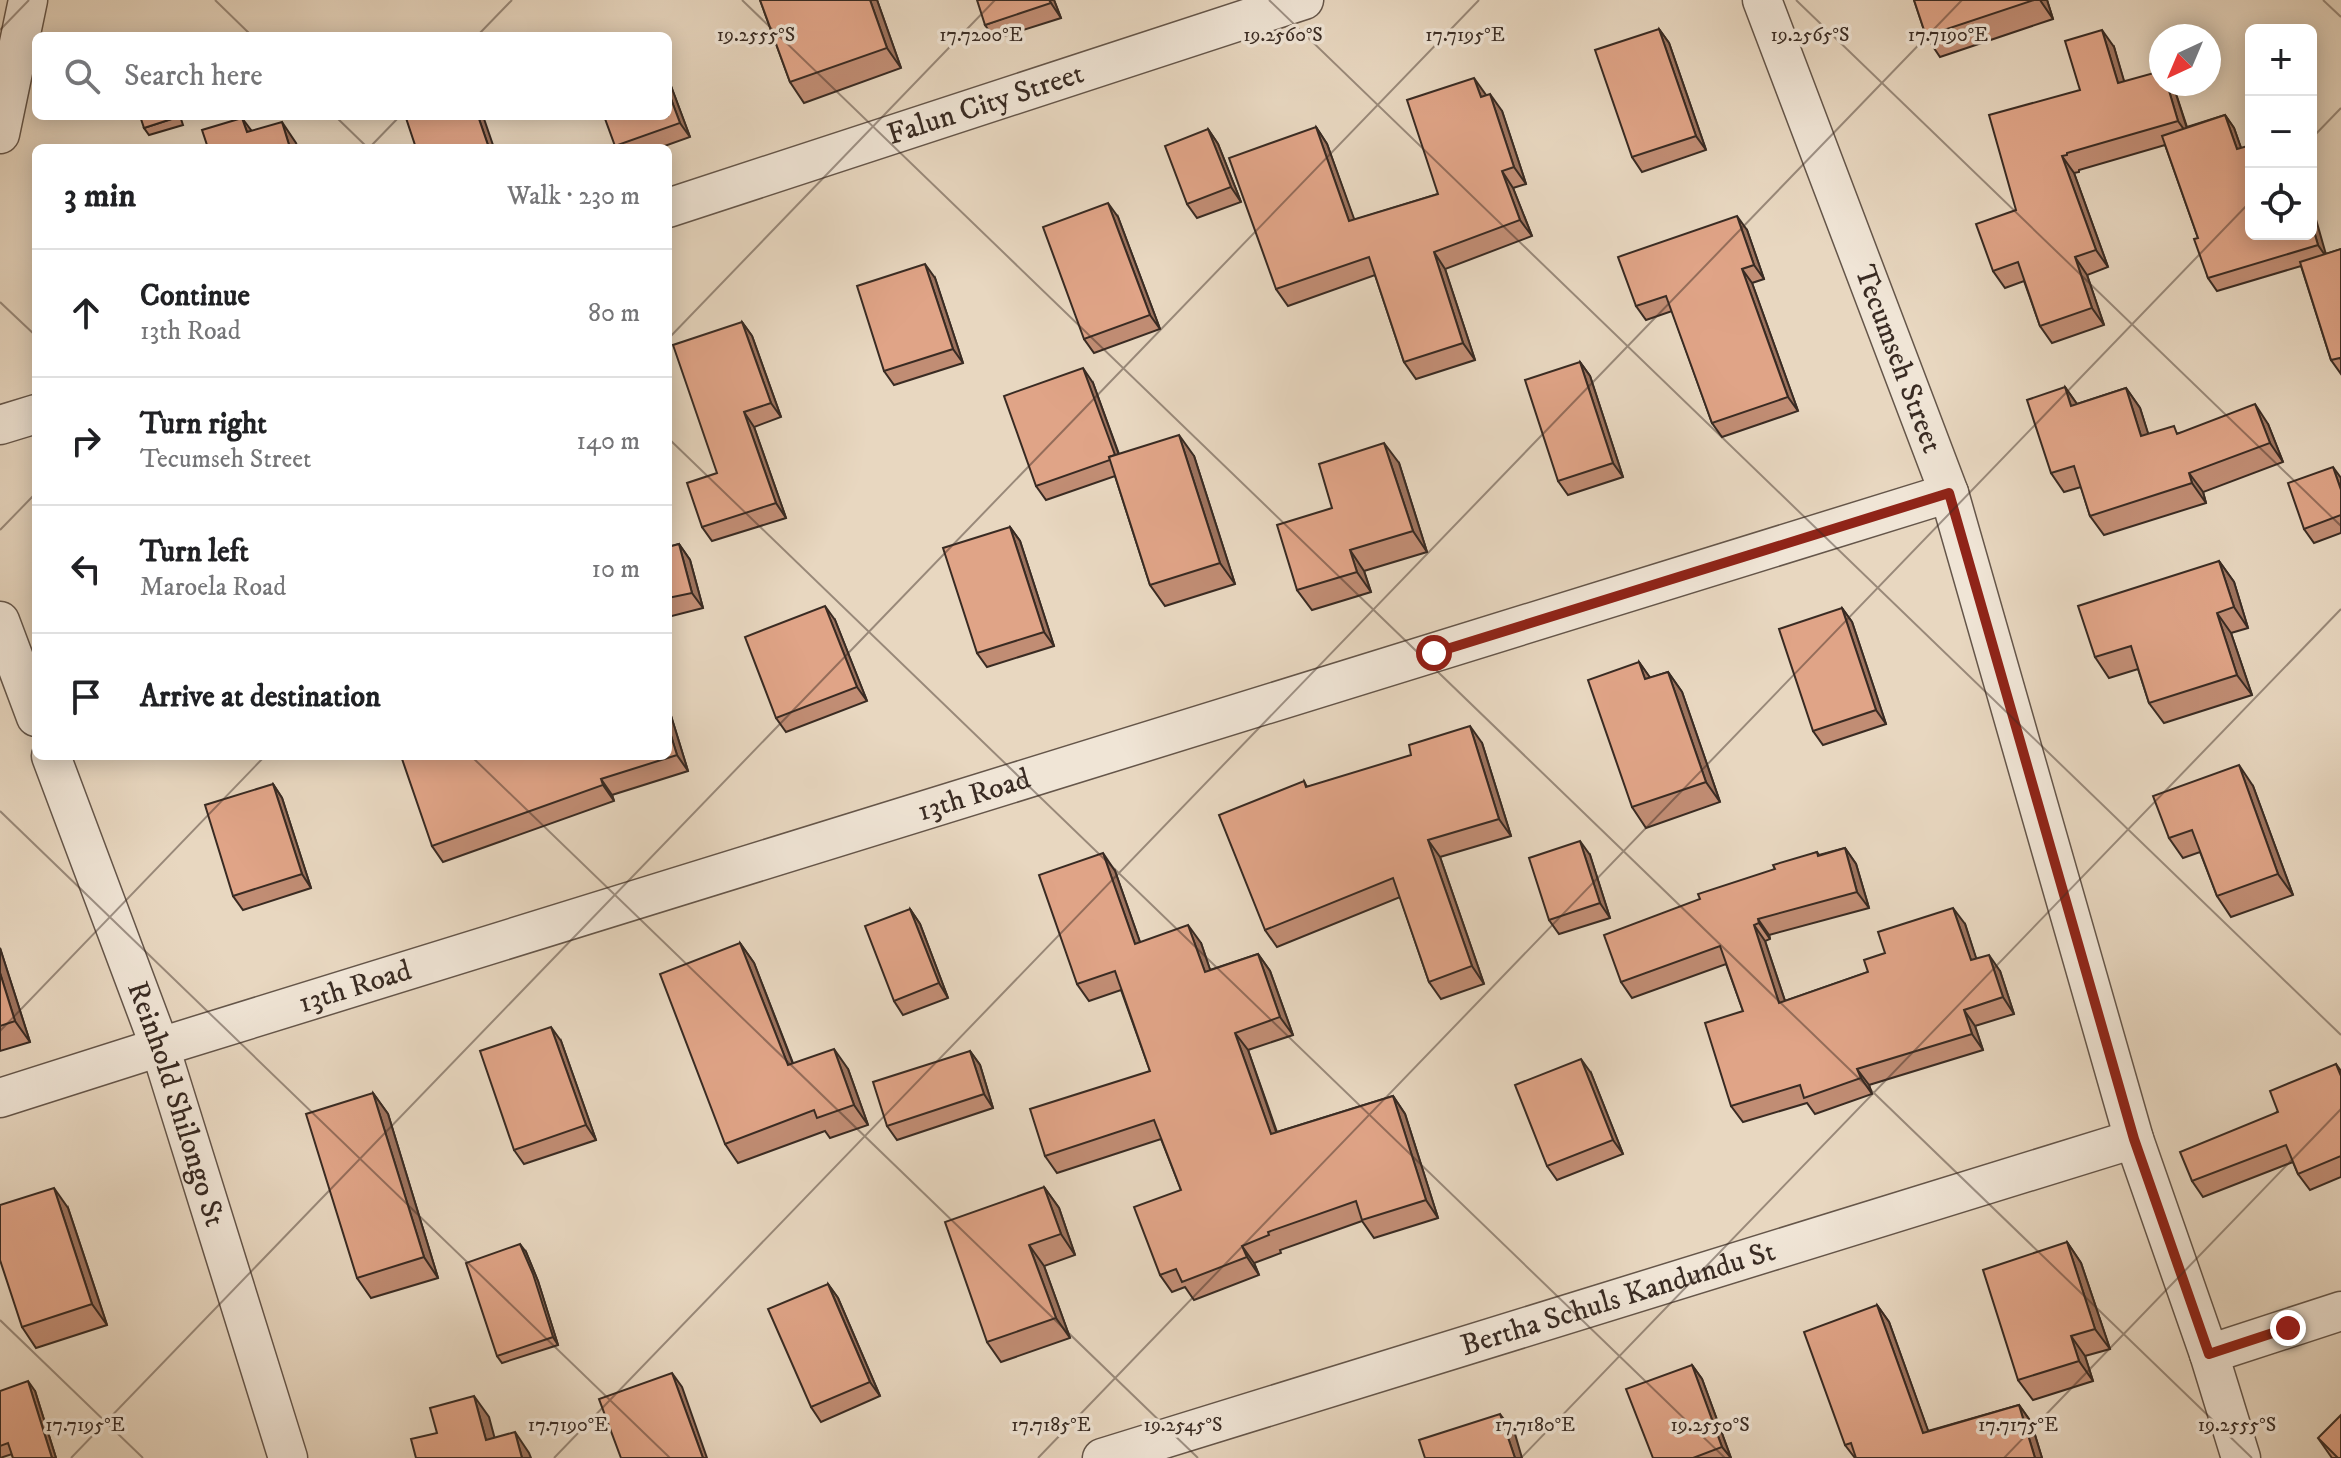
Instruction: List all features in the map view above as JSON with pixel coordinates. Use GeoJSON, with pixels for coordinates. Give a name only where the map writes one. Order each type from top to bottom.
{"type":"FeatureCollection","features":[{"type":"Feature","properties":{"kind":"street"},"geometry":{"type":"LineString","coordinates":[[0,134],[28,0]]}},
{"type":"Feature","properties":{"kind":"street","name":"Falun City Street"},"geometry":{"type":"LineString","coordinates":[[672,207],[1304,0]]}},
{"type":"Feature","properties":{"kind":"street","name":"Tecumseh Street"},"geometry":{"type":"LineString","coordinates":[[1762,0],[1949,493],[2134,1139],[2209,1354],[2241,1458]]}},
{"type":"Feature","properties":{"kind":"street"},"geometry":{"type":"LineString","coordinates":[[0,425],[32,415]]}},
{"type":"Feature","properties":{"kind":"street","name":"13th Road"},"geometry":{"type":"LineString","coordinates":[[0,1098],[1949,493]]}},
{"type":"Feature","properties":{"kind":"street"},"geometry":{"type":"LineString","coordinates":[[0,621],[32,706]]}},
{"type":"Feature","properties":{"kind":"street","name":"Reinhold Shilongo St"},"geometry":{"type":"LineString","coordinates":[[52,760],[160,1047],[288,1458]]}},
{"type":"Feature","properties":{"kind":"street","name":"Bertha Schuls Kandundu St"},"geometry":{"type":"LineString","coordinates":[[1102,1458],[2134,1139]]}},
{"type":"Feature","properties":{"kind":"street"},"geometry":{"type":"LineString","coordinates":[[2209,1354],[2341,1311]]}},
{"type":"Feature","properties":{"kind":"building"},"geometry":{"type":"Polygon","coordinates":[[[760,0],[870,0],[887,48],[790,82],[760,0]]]}},
{"type":"Feature","properties":{"kind":"building"},"geometry":{"type":"Polygon","coordinates":[[[977,0],[1049,0],[1051,3],[985,25],[977,0]]]}},
{"type":"Feature","properties":{"kind":"building"},"geometry":{"type":"Polygon","coordinates":[[[1914,0],[2034,0],[1926,36],[1914,0]]]}},
{"type":"Feature","properties":{"kind":"building"},"geometry":{"type":"Polygon","coordinates":[[[1659,29],[1696,136],[1632,157],[1595,50],[1659,29]]]}},
{"type":"Feature","properties":{"kind":"building"},"geometry":{"type":"Polygon","coordinates":[[[2102,30],[2118,83],[2149,74],[2149,96],[2171,96],[2178,121],[2062,156],[2096,250],[2075,257],[2092,308],[2040,326],[2018,262],[1993,271],[1976,224],[2016,210],[1989,115],[2080,90],[2065,41],[2102,30]]]}},
{"type":"Feature","properties":{"kind":"building"},"geometry":{"type":"Polygon","coordinates":[[[1474,78],[1481,97],[1490,94],[1514,167],[1502,171],[1520,220],[1434,252],[1463,343],[1404,362],[1369,257],[1276,289],[1229,158],[1316,127],[1349,221],[1438,194],[1407,100],[1474,78]]]}},
{"type":"Feature","properties":{"kind":"building"},"geometry":{"type":"Polygon","coordinates":[[[672,102],[680,123],[614,144],[605,120],[672,120],[672,102]]]}},
{"type":"Feature","properties":{"kind":"building"},"geometry":{"type":"Polygon","coordinates":[[[2225,115],[2237,149],[2245,147],[2245,240],[2317,240],[2318,245],[2208,278],[2194,239],[2198,238],[2162,136],[2225,115]]]}},
{"type":"Feature","properties":{"kind":"building"},"geometry":{"type":"Polygon","coordinates":[[[141,120],[169,120],[144,128],[141,120]]]}},
{"type":"Feature","properties":{"kind":"building"},"geometry":{"type":"Polygon","coordinates":[[[235,120],[243,120],[247,132],[282,122],[289,144],[207,144],[202,130],[235,120]]]}},
{"type":"Feature","properties":{"kind":"building"},"geometry":{"type":"Polygon","coordinates":[[[407,120],[479,120],[488,144],[415,144],[407,120]]]}},
{"type":"Feature","properties":{"kind":"building"},"geometry":{"type":"Polygon","coordinates":[[[1208,129],[1231,187],[1187,204],[1165,146],[1208,129]]]}},
{"type":"Feature","properties":{"kind":"building"},"geometry":{"type":"Polygon","coordinates":[[[1108,203],[1150,315],[1084,339],[1043,227],[1108,203]]]}},
{"type":"Feature","properties":{"kind":"building"},"geometry":{"type":"Polygon","coordinates":[[[1737,216],[1754,265],[1742,269],[1788,397],[1712,423],[1666,296],[1636,306],[1618,257],[1737,216]]]}},
{"type":"Feature","properties":{"kind":"building"},"geometry":{"type":"Polygon","coordinates":[[[2341,249],[2341,360],[2331,360],[2300,262],[2341,249]]]}},
{"type":"Feature","properties":{"kind":"building"},"geometry":{"type":"Polygon","coordinates":[[[925,264],[953,349],[884,371],[857,286],[925,264]]]}},
{"type":"Feature","properties":{"kind":"building"},"geometry":{"type":"Polygon","coordinates":[[[742,322],[771,403],[744,412],[776,503],[702,527],[687,483],[717,473],[673,345],[742,322]]]}},
{"type":"Feature","properties":{"kind":"building"},"geometry":{"type":"Polygon","coordinates":[[[1580,362],[1613,463],[1558,481],[1525,380],[1580,362]]]}},
{"type":"Feature","properties":{"kind":"building"},"geometry":{"type":"Polygon","coordinates":[[[1083,368],[1115,455],[1109,457],[1110,460],[1036,486],[1004,396],[1083,368]]]}},
{"type":"Feature","properties":{"kind":"building"},"geometry":{"type":"Polygon","coordinates":[[[2065,387],[2071,406],[2126,388],[2141,436],[2174,426],[2177,434],[2255,404],[2270,443],[2189,473],[2192,483],[2090,516],[2074,466],[2051,473],[2027,400],[2065,387]]]}},
{"type":"Feature","properties":{"kind":"building"},"geometry":{"type":"Polygon","coordinates":[[[1179,435],[1220,563],[1150,585],[1109,457],[1179,435]]]}},
{"type":"Feature","properties":{"kind":"building"},"geometry":{"type":"Polygon","coordinates":[[[1384,443],[1413,531],[1350,550],[1357,572],[1297,590],[1277,525],[1332,508],[1319,464],[1384,443]]]}},
{"type":"Feature","properties":{"kind":"building"},"geometry":{"type":"Polygon","coordinates":[[[2333,467],[2341,490],[2341,515],[2304,529],[2288,483],[2333,467]]]}},
{"type":"Feature","properties":{"kind":"building"},"geometry":{"type":"Polygon","coordinates":[[[1010,527],[1044,632],[977,653],[943,548],[1010,527]]]}},
{"type":"Feature","properties":{"kind":"building"},"geometry":{"type":"Polygon","coordinates":[[[679,544],[692,593],[672,597],[672,546],[679,544]]]}},
{"type":"Feature","properties":{"kind":"building"},"geometry":{"type":"Polygon","coordinates":[[[2219,561],[2234,607],[2217,613],[2237,675],[2149,703],[2131,646],[2095,657],[2078,606],[2219,561]]]}},
{"type":"Feature","properties":{"kind":"building"},"geometry":{"type":"Polygon","coordinates":[[[825,606],[857,687],[776,718],[745,637],[825,606]]]}},
{"type":"Feature","properties":{"kind":"building"},"geometry":{"type":"Polygon","coordinates":[[[1842,608],[1876,710],[1813,731],[1779,629],[1842,608]]]}},
{"type":"Feature","properties":{"kind":"building"},"geometry":{"type":"Polygon","coordinates":[[[1639,662],[1645,679],[1668,672],[1706,782],[1632,807],[1588,680],[1639,662]]]}},
{"type":"Feature","properties":{"kind":"building"},"geometry":{"type":"Polygon","coordinates":[[[1470,726],[1499,819],[1428,840],[1472,966],[1429,982],[1393,878],[1265,930],[1219,815],[1304,781],[1306,787],[1411,755],[1409,745],[1470,726]]]}},
{"type":"Feature","properties":{"kind":"building"},"geometry":{"type":"Polygon","coordinates":[[[672,739],[677,755],[672,757],[672,739]]]}},
{"type":"Feature","properties":{"kind":"building"},"geometry":{"type":"Polygon","coordinates":[[[402,760],[661,760],[601,779],[603,785],[432,846],[402,760]]]}},
{"type":"Feature","properties":{"kind":"building"},"geometry":{"type":"Polygon","coordinates":[[[2239,765],[2278,874],[2217,896],[2192,830],[2169,838],[2153,796],[2239,765]]]}},
{"type":"Feature","properties":{"kind":"building"},"geometry":{"type":"Polygon","coordinates":[[[273,784],[302,874],[233,896],[205,805],[273,784]]]}},
{"type":"Feature","properties":{"kind":"building"},"geometry":{"type":"Polygon","coordinates":[[[1580,841],[1600,903],[1549,920],[1529,858],[1580,841]]]}},
{"type":"Feature","properties":{"kind":"building"},"geometry":{"type":"Polygon","coordinates":[[[1845,848],[1857,892],[1758,919],[1759,923],[1754,925],[1779,1003],[1868,972],[1864,960],[1885,953],[1878,932],[1953,908],[1971,960],[1989,955],[2003,997],[1964,1010],[1972,1034],[1857,1069],[1861,1078],[1804,1098],[1800,1085],[1731,1106],[1705,1023],[1743,1011],[1720,946],[1621,982],[1604,935],[1700,899],[1698,894],[1775,869],[1773,865],[1817,852],[1818,856],[1845,848]]]}},
{"type":"Feature","properties":{"kind":"building"},"geometry":{"type":"Polygon","coordinates":[[[1103,853],[1135,944],[1188,925],[1205,972],[1258,954],[1280,1017],[1235,1033],[1271,1134],[1393,1096],[1426,1200],[1362,1220],[1356,1201],[1268,1232],[1269,1235],[1242,1246],[1247,1257],[1182,1282],[1176,1269],[1160,1275],[1134,1207],[1181,1190],[1154,1120],[1045,1156],[1030,1109],[1150,1071],[1115,971],[1077,984],[1039,875],[1103,853]]]}},
{"type":"Feature","properties":{"kind":"building"},"geometry":{"type":"Polygon","coordinates":[[[910,909],[939,983],[894,1001],[865,926],[910,909]]]}},
{"type":"Feature","properties":{"kind":"building"},"geometry":{"type":"Polygon","coordinates":[[[740,943],[788,1065],[834,1049],[854,1105],[817,1118],[814,1110],[725,1144],[660,974],[740,943]]]}},
{"type":"Feature","properties":{"kind":"building"},"geometry":{"type":"Polygon","coordinates":[[[0,973],[15,1021],[0,1026],[0,973]]]}},
{"type":"Feature","properties":{"kind":"building"},"geometry":{"type":"Polygon","coordinates":[[[551,1027],[586,1125],[514,1150],[480,1051],[551,1027]]]}},
{"type":"Feature","properties":{"kind":"building"},"geometry":{"type":"Polygon","coordinates":[[[970,1051],[984,1094],[887,1126],[873,1082],[970,1051]]]}},
{"type":"Feature","properties":{"kind":"building"},"geometry":{"type":"Polygon","coordinates":[[[1581,1059],[1613,1140],[1547,1166],[1515,1085],[1581,1059]]]}},
{"type":"Feature","properties":{"kind":"building"},"geometry":{"type":"Polygon","coordinates":[[[2336,1064],[2341,1076],[2341,1156],[2298,1174],[2286,1145],[2192,1181],[2180,1152],[2278,1112],[2270,1091],[2336,1064]]]}},
{"type":"Feature","properties":{"kind":"building"},"geometry":{"type":"Polygon","coordinates":[[[373,1093],[424,1257],[357,1278],[306,1114],[373,1093]]]}},
{"type":"Feature","properties":{"kind":"building"},"geometry":{"type":"Polygon","coordinates":[[[1044,1187],[1061,1234],[1029,1245],[1056,1318],[987,1342],[945,1222],[1044,1187]]]}},
{"type":"Feature","properties":{"kind":"building"},"geometry":{"type":"Polygon","coordinates":[[[54,1188],[92,1304],[22,1327],[0,1260],[0,1205],[54,1188]]]}},
{"type":"Feature","properties":{"kind":"building"},"geometry":{"type":"Polygon","coordinates":[[[2067,1242],[2095,1329],[2071,1336],[2079,1361],[2018,1380],[1983,1270],[2067,1242]]]}},
{"type":"Feature","properties":{"kind":"building"},"geometry":{"type":"Polygon","coordinates":[[[520,1244],[553,1337],[497,1356],[466,1263],[520,1244]]]}},
{"type":"Feature","properties":{"kind":"building"},"geometry":{"type":"Polygon","coordinates":[[[828,1284],[870,1382],[811,1407],[768,1309],[828,1284]]]}},
{"type":"Feature","properties":{"kind":"building"},"geometry":{"type":"Polygon","coordinates":[[[1877,1305],[1923,1433],[2019,1405],[2035,1458],[1856,1458],[1851,1443],[1845,1445],[1804,1332],[1877,1305]]]}},
{"type":"Feature","properties":{"kind":"building"},"geometry":{"type":"Polygon","coordinates":[[[1692,1365],[1722,1447],[1693,1458],[1653,1458],[1626,1389],[1692,1365]]]}},
{"type":"Feature","properties":{"kind":"building"},"geometry":{"type":"Polygon","coordinates":[[[672,1373],[703,1458],[621,1458],[599,1399],[672,1373]]]}},
{"type":"Feature","properties":{"kind":"building"},"geometry":{"type":"Polygon","coordinates":[[[28,1381],[52,1458],[13,1458],[8,1443],[0,1446],[0,1391],[28,1381]]]}},
{"type":"Feature","properties":{"kind":"building"},"geometry":{"type":"Polygon","coordinates":[[[474,1396],[486,1440],[515,1432],[522,1458],[416,1458],[411,1439],[437,1433],[430,1408],[474,1396]]]}},
{"type":"Feature","properties":{"kind":"building"},"geometry":{"type":"Polygon","coordinates":[[[1500,1414],[1515,1458],[1425,1458],[1419,1440],[1500,1414]]]}},
{"type":"Feature","properties":{"kind":"building"},"geometry":{"type":"Polygon","coordinates":[[[2341,1415],[2341,1458],[2338,1458],[2318,1438],[2341,1415]]]}},
{"type":"Feature","properties":{"kind":"route"},"geometry":{"type":"LineString","coordinates":[[1434,653],[1949,493],[2134,1139],[2209,1354],[2288,1328]]}}]}
